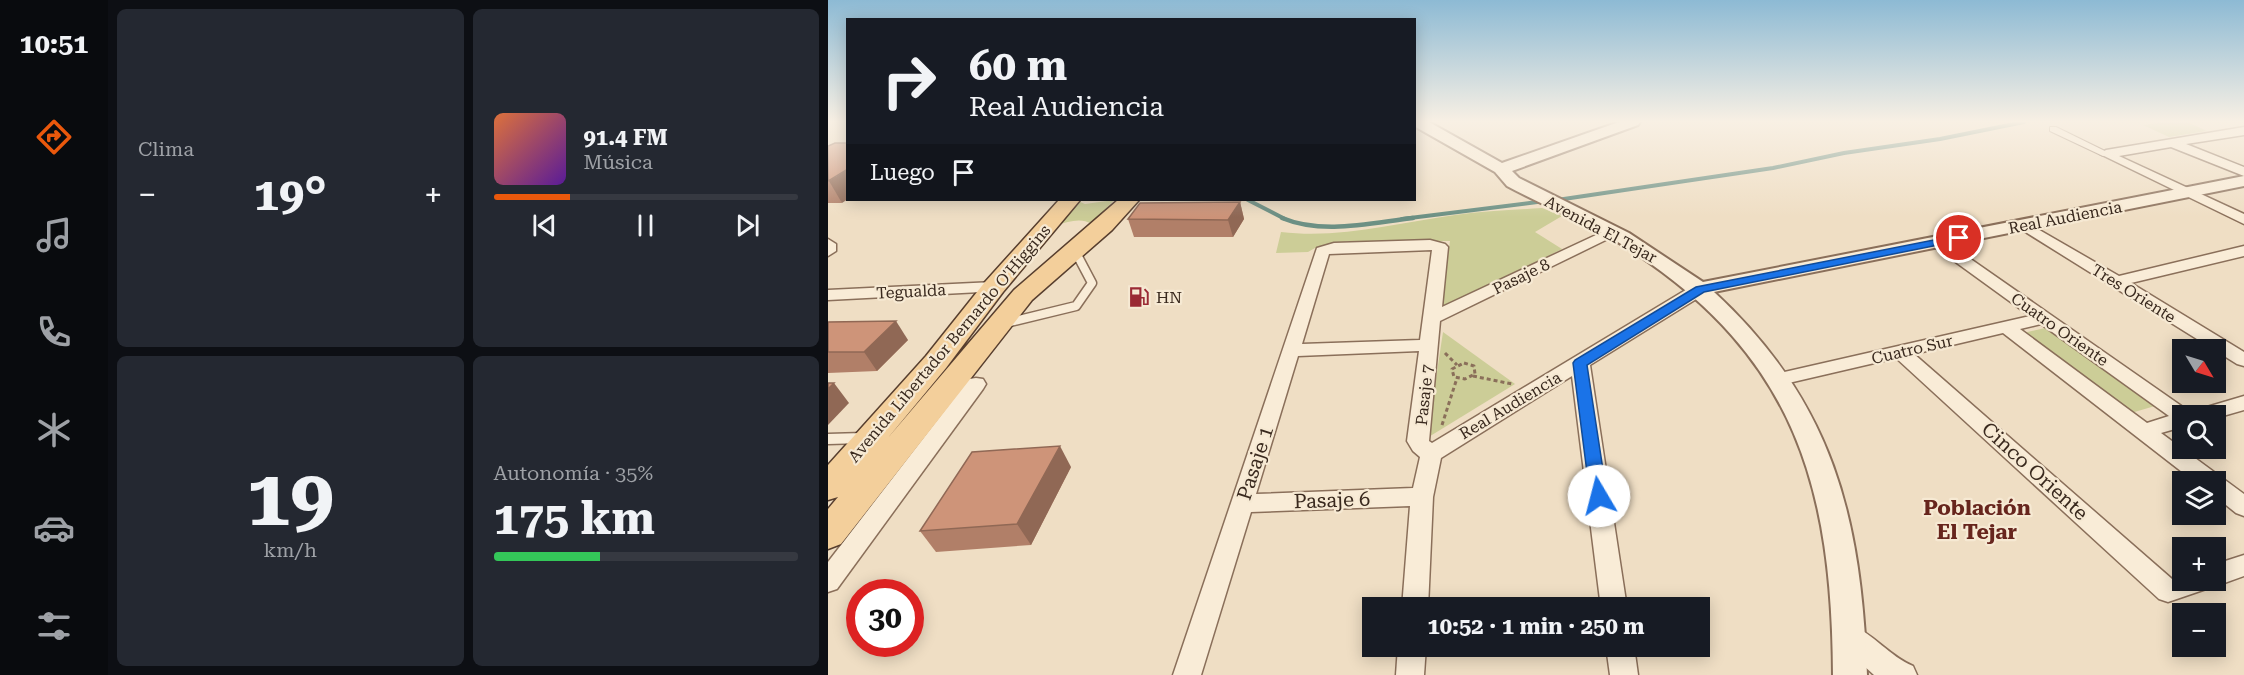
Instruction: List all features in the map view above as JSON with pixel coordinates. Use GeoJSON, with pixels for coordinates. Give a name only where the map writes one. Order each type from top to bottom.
{"type":"FeatureCollection","features":[{"type":"Feature","properties":{"kind":"main road","name":"Avenida Libertador Bernardo O'Higgins"},"geometry":{"type":"LineString","coordinates":[[828,487],[936,362],[994,286],[1069,201]]}},
{"type":"Feature","properties":{"kind":"main road","name":"Avenida Libertador Bernardo O'Higgins"},"geometry":{"type":"LineString","coordinates":[[828,534],[945,407],[998,325],[1023,295],[1128,201]]}},
{"type":"Feature","properties":{"kind":"main road"},"geometry":{"type":"LineString","coordinates":[[1034,240],[1050,232],[1074,232],[1078,236],[1074,249]]}},
{"type":"Feature","properties":{"kind":"street","name":"Avenida El Tejar"},"geometry":{"type":"LineString","coordinates":[[1472,154],[1533,193],[1638,245],[1700,290],[1746,335],[1780,379],[1807,428],[1828,485],[1845,555],[1851,637],[1850,675]]}},
{"type":"Feature","properties":{"kind":"street"},"geometry":{"type":"LineString","coordinates":[[1501,170],[1546,154]]}},
{"type":"Feature","properties":{"kind":"street"},"geometry":{"type":"LineString","coordinates":[[2106,154],[2244,220]]}},
{"type":"Feature","properties":{"kind":"street"},"geometry":{"type":"LineString","coordinates":[[2200,154],[2244,172]]}},
{"type":"Feature","properties":{"kind":"street","name":"Real Audiencia"},"geometry":{"type":"LineString","coordinates":[[1425,450],[1580,363],[1700,290],[2244,181]]}},
{"type":"Feature","properties":{"kind":"street","name":"Tres Oriente"},"geometry":{"type":"LineString","coordinates":[[2024,225],[2209,339]]}},
{"type":"Feature","properties":{"kind":"street","name":"Pasaje 8"},"geometry":{"type":"LineString","coordinates":[[1431,319],[1611,232]]}},
{"type":"Feature","properties":{"kind":"street","name":"Cuatro Oriente"},"geometry":{"type":"LineString","coordinates":[[1937,242],[2172,411]]}},
{"type":"Feature","properties":{"kind":"street"},"geometry":{"type":"LineString","coordinates":[[828,244],[828,251]]}},
{"type":"Feature","properties":{"kind":"street","name":"Pasaje 1"},"geometry":{"type":"LineString","coordinates":[[1186,675],[1322,251],[1334,248],[1418,245],[1440,247]]}},
{"type":"Feature","properties":{"kind":"street","name":"Pasaje 7"},"geometry":{"type":"LineString","coordinates":[[1416,597],[1429,345],[1440,247]]}},
{"type":"Feature","properties":{"kind":"street"},"geometry":{"type":"LineString","coordinates":[[2117,282],[2244,251]]}},
{"type":"Feature","properties":{"kind":"street","name":"Tegualda"},"geometry":{"type":"LineString","coordinates":[[828,295],[994,286]]}},
{"type":"Feature","properties":{"kind":"street","name":"Cuatro Sur"},"geometry":{"type":"LineString","coordinates":[[1780,379],[2044,318]]}},
{"type":"Feature","properties":{"kind":"street","name":"Cuatro Oriente"},"geometry":{"type":"LineString","coordinates":[[2006,327],[2197,471]]}},
{"type":"Feature","properties":{"kind":"street"},"geometry":{"type":"LineString","coordinates":[[2226,348],[2244,343]]}},
{"type":"Feature","properties":{"kind":"street"},"geometry":{"type":"LineString","coordinates":[[1291,350],[1429,345]]}},
{"type":"Feature","properties":{"kind":"street","name":"Tres Oriente"},"geometry":{"type":"LineString","coordinates":[[2226,349],[2244,360]]}},
{"type":"Feature","properties":{"kind":"street","name":"Cinco Oriente"},"geometry":{"type":"LineString","coordinates":[[1901,352],[2168,591],[2172,590]]}},
{"type":"Feature","properties":{"kind":"street"},"geometry":{"type":"LineString","coordinates":[[1580,363],[1612,597]]}},
{"type":"Feature","properties":{"kind":"street","name":"Avenida Libertador Bernardo O'Higgins"},"geometry":{"type":"LineString","coordinates":[[828,581],[945,407],[976,384]]}},
{"type":"Feature","properties":{"kind":"street"},"geometry":{"type":"LineString","coordinates":[[2226,408],[2244,403]]}},
{"type":"Feature","properties":{"kind":"street"},"geometry":{"type":"LineString","coordinates":[[2144,431],[2172,421]]}},
{"type":"Feature","properties":{"kind":"street"},"geometry":{"type":"LineString","coordinates":[[2226,493],[2244,507]]}},
{"type":"Feature","properties":{"kind":"street","name":"Pasaje 6"},"geometry":{"type":"LineString","coordinates":[[1242,503],[1422,497]]}},
{"type":"Feature","properties":{"kind":"street"},"geometry":{"type":"LineString","coordinates":[[2226,571],[2244,565]]}},
{"type":"Feature","properties":{"kind":"street"},"geometry":{"type":"LineString","coordinates":[[1851,637],[1888,669],[1903,675]]}},
{"type":"Feature","properties":{"kind":"street"},"geometry":{"type":"LineString","coordinates":[[1410,675],[1411,657]]}},
{"type":"Feature","properties":{"kind":"street"},"geometry":{"type":"LineString","coordinates":[[1622,657],[1624,675]]}},
{"type":"Feature","properties":{"kind":"lane"},"geometry":{"type":"LineString","coordinates":[[998,325],[1076,306],[1092,283],[1074,249]]}},
{"type":"Feature","properties":{"kind":"lane"},"geometry":{"type":"LineString","coordinates":[[828,439],[872,437]]}},
{"type":"Feature","properties":{"kind":"path"},"geometry":{"type":"LineString","coordinates":[[1473,376],[1475,368],[1464,363],[1452,369],[1452,374],[1457,378],[1473,376],[1519,385]]}},
{"type":"Feature","properties":{"kind":"path"},"geometry":{"type":"LineString","coordinates":[[1425,450],[1439,434],[1457,378]]}},
{"type":"Feature","properties":{"kind":"green space"},"geometry":{"type":"Polygon","coordinates":[[[1078,201],[1085,204],[1113,201],[1092,224],[1079,220],[1056,225],[1078,201]]]}},
{"type":"Feature","properties":{"kind":"green space"},"geometry":{"type":"Polygon","coordinates":[[[1542,208],[1562,216],[1535,232],[1562,249],[1440,310],[1450,241],[1349,241],[1315,248],[1308,252],[1276,253],[1281,232],[1303,234],[1347,232],[1433,218],[1542,208]]]}},
{"type":"Feature","properties":{"kind":"green space"},"geometry":{"type":"Polygon","coordinates":[[[2045,328],[2155,406],[2131,413],[2023,333],[2045,328]]]}},
{"type":"Feature","properties":{"kind":"green space"},"geometry":{"type":"Polygon","coordinates":[[[1443,332],[1515,384],[1427,438],[1443,332]]]}},
{"type":"Feature","properties":{"kind":"building"},"geometry":{"type":"Polygon","coordinates":[[[828,154],[846,154],[846,170],[828,181],[828,154]]]}},
{"type":"Feature","properties":{"kind":"building"},"geometry":{"type":"Polygon","coordinates":[[[1240,202],[1228,220],[1128,219],[1140,203],[1240,202]]]}},
{"type":"Feature","properties":{"kind":"building"},"geometry":{"type":"Polygon","coordinates":[[[896,321],[864,352],[828,352],[828,322],[896,321]]]}},
{"type":"Feature","properties":{"kind":"building"},"geometry":{"type":"Polygon","coordinates":[[[1060,446],[1017,524],[920,531],[972,452],[1060,446]]]}},
{"type":"Feature","properties":{"kind":"waterway"},"geometry":{"type":"LineString","coordinates":[[1557,200],[1773,168],[1842,154]]}},
{"type":"Feature","properties":{"kind":"waterway"},"geometry":{"type":"LineString","coordinates":[[1250,201],[1285,219]]}},
{"type":"Feature","properties":{"kind":"waterway"},"geometry":{"type":"LineString","coordinates":[[1402,219],[1545,201]]}},
{"type":"Feature","properties":{"kind":"waterway"},"geometry":{"type":"LineString","coordinates":[[1285,219],[1314,226],[1330,227],[1413,218]]}},
{"type":"Feature","properties":{"kind":"place","name":"HN"},"geometry":{"type":"Point","coordinates":[1139,297]}},
{"type":"Feature","properties":{"kind":"district","name":"Población El Tejar"},"geometry":{"type":"Point","coordinates":[1977,520]}},
{"type":"Feature","properties":{"kind":"route"},"geometry":{"type":"LineString","coordinates":[[1599,496],[1580,363],[1700,290],[1959,238]]}}]}
